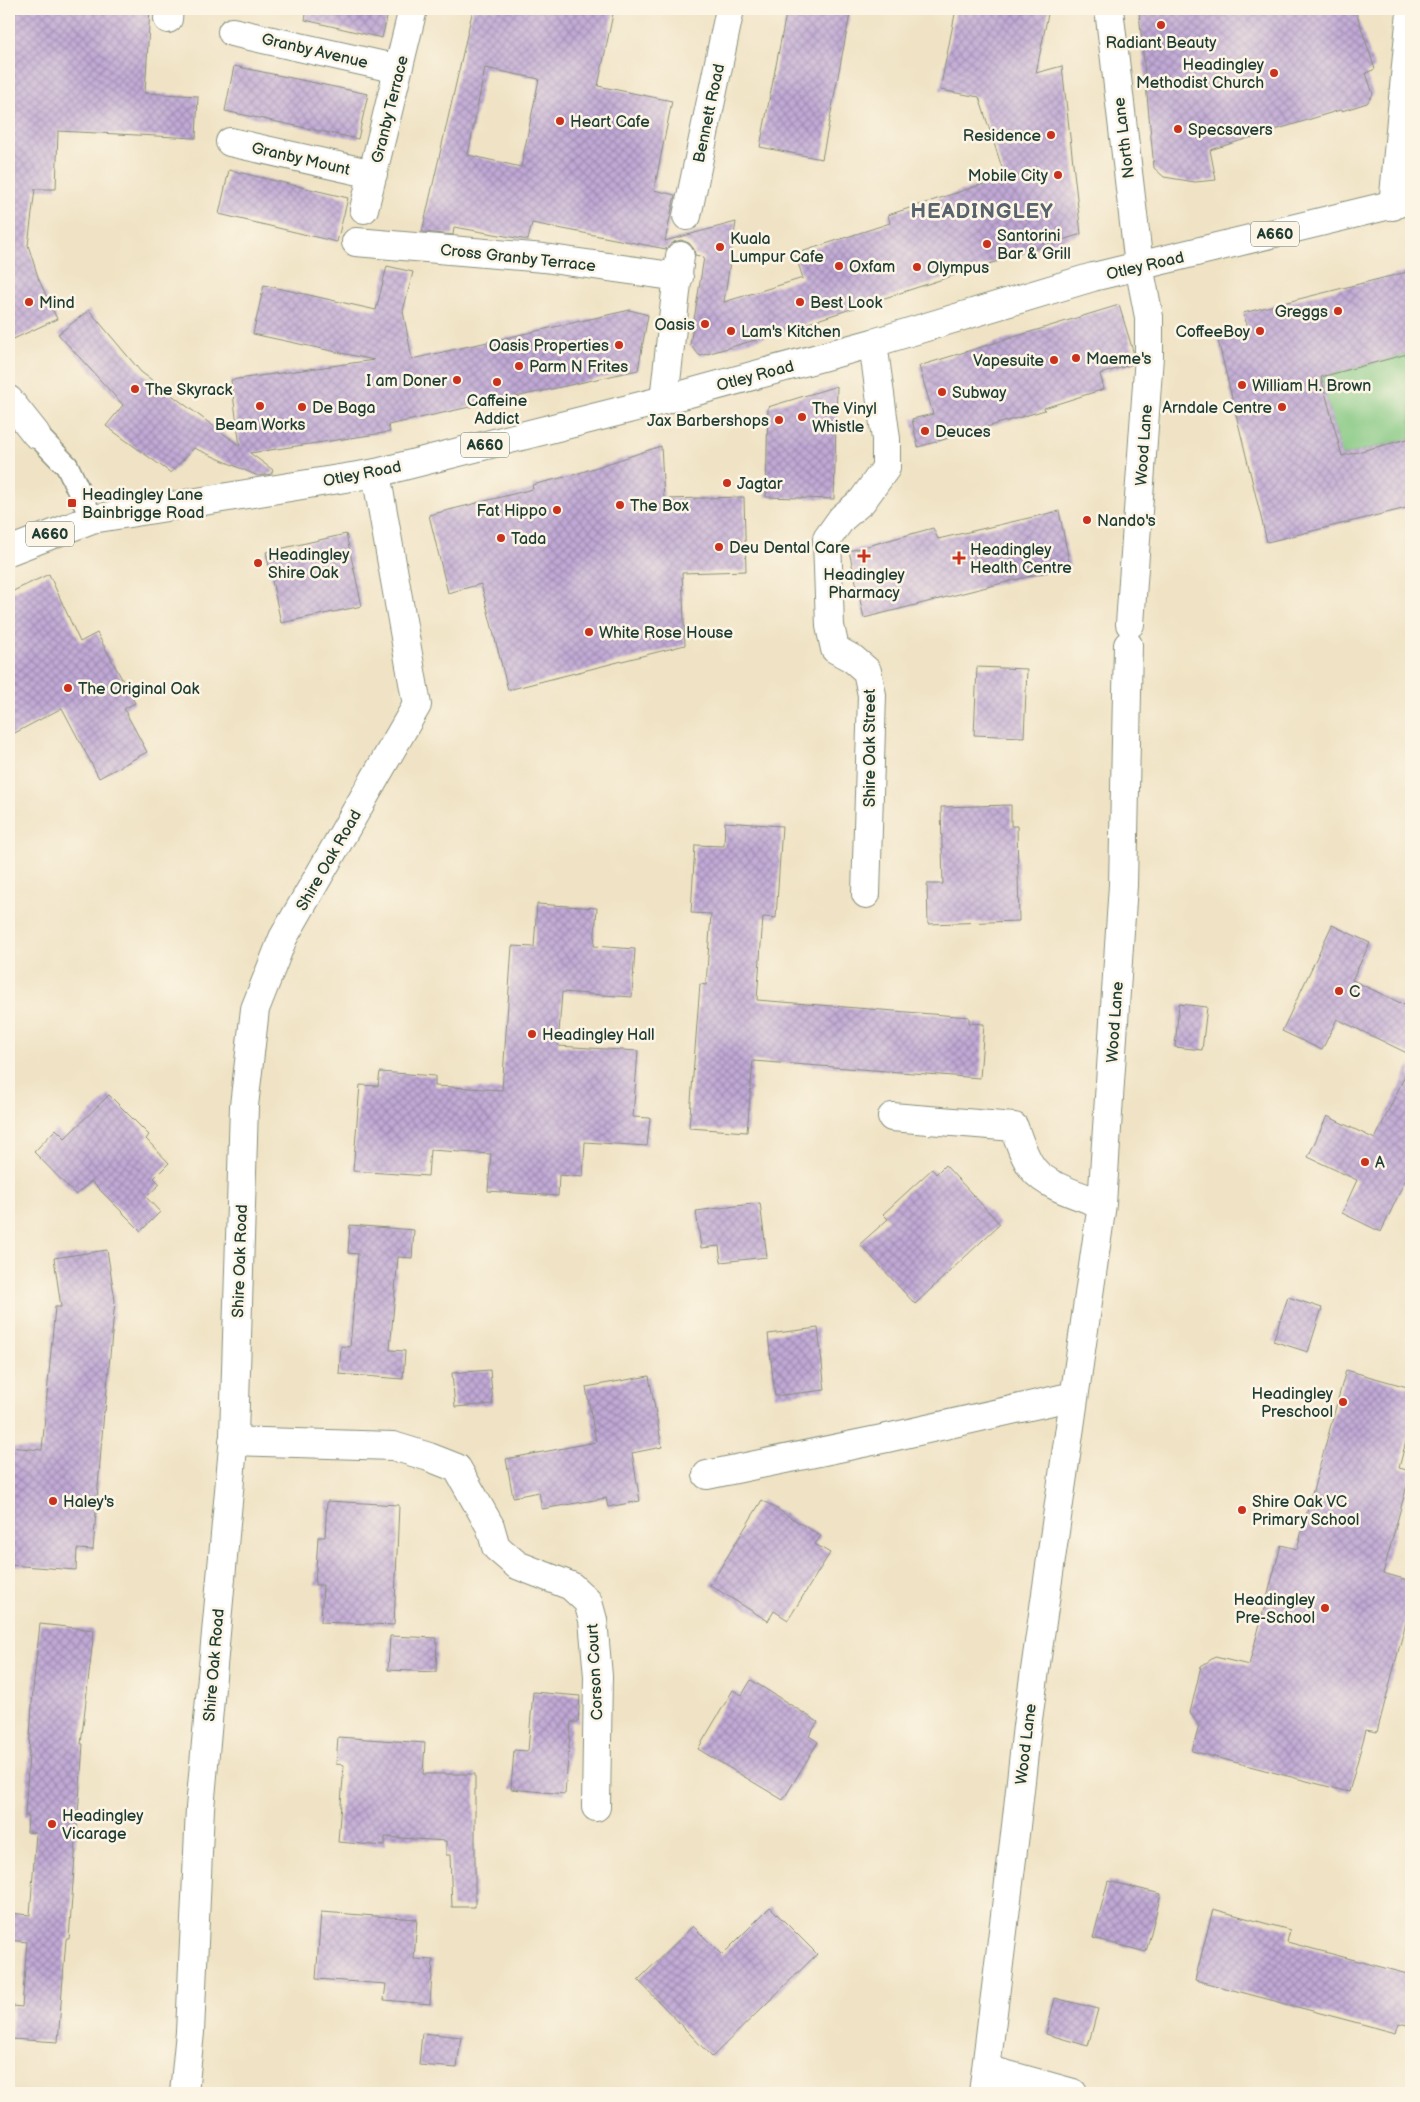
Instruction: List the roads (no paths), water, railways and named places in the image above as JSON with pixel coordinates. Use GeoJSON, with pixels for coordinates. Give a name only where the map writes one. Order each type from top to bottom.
{"type":"FeatureCollection","features":[{"type":"Feature","properties":{"kind":"main road","name":"Granby Terrace"},"geometry":{"type":"LineString","coordinates":[[358,233],[413,9]]}},
{"type":"Feature","properties":{"kind":"main road","name":"Bennett Road"},"geometry":{"type":"LineString","coordinates":[[687,216],[730,9]]}},
{"type":"Feature","properties":{"kind":"main road","name":"North Lane"},"geometry":{"type":"LineString","coordinates":[[1109,9],[1139,266]]}},
{"type":"Feature","properties":{"kind":"main road"},"geometry":{"type":"LineString","coordinates":[[1402,203],[1411,12]]}},
{"type":"Feature","properties":{"kind":"main road","name":"Granby Avenue"},"geometry":{"type":"LineString","coordinates":[[232,32],[398,69]]}},
{"type":"Feature","properties":{"kind":"main road","name":"Granby Mount"},"geometry":{"type":"LineString","coordinates":[[230,142],[373,174]]}},
{"type":"Feature","properties":{"kind":"main road","name":"Otley Road"},"geometry":{"type":"LineString","coordinates":[[92,519],[376,473],[664,400],[873,343],[1049,289],[1402,203]]}},
{"type":"Feature","properties":{"kind":"main road","name":"Cross Granby Terrace"},"geometry":{"type":"LineString","coordinates":[[358,233],[544,258],[680,266],[664,400]]}},
{"type":"Feature","properties":{"kind":"main road","name":"Wood Lane"},"geometry":{"type":"LineString","coordinates":[[985,2081],[1027,1726],[1102,1204],[1123,885],[1129,635],[1149,356],[1149,317],[1139,266]]}},
{"type":"Feature","properties":{"kind":"main road","name":"Shire Oak Street"},"geometry":{"type":"LineString","coordinates":[[866,894],[872,695],[867,671],[853,659],[835,650],[830,626],[827,539],[842,518],[862,501],[886,468],[886,439],[873,343]]}},
{"type":"Feature","properties":{"kind":"main road"},"geometry":{"type":"LineString","coordinates":[[9,400],[36,434]]}},
{"type":"Feature","properties":{"kind":"main road","name":"Shire Oak Road"},"geometry":{"type":"LineString","coordinates":[[184,2093],[190,2032],[200,1808],[233,1441],[244,1106],[255,1009],[283,938],[417,705],[376,473]]}},
{"type":"Feature","properties":{"kind":"main road","name":"A660"},"geometry":{"type":"LineString","coordinates":[[9,551],[92,519]]}},
{"type":"Feature","properties":{"kind":"main road"},"geometry":{"type":"LineString","coordinates":[[892,1117],[1014,1128],[1034,1171],[1057,1186],[1102,1204]]}},
{"type":"Feature","properties":{"kind":"main road"},"geometry":{"type":"LineString","coordinates":[[707,1475],[887,1438],[1074,1396]]}},
{"type":"Feature","properties":{"kind":"main road","name":"Corson Court"},"geometry":{"type":"LineString","coordinates":[[233,1441],[393,1446],[457,1468],[490,1526],[496,1547],[517,1565],[571,1586],[588,1602],[593,1620],[598,1676],[596,1807]]}},
{"type":"Feature","properties":{"kind":"main road"},"geometry":{"type":"LineString","coordinates":[[985,2081],[1073,2093]]}},
{"type":"Feature","properties":{"kind":"street"},"geometry":{"type":"LineString","coordinates":[[36,434],[67,466],[92,519]]}},
{"type":"Feature","properties":{"kind":"place","name":"Radiant Beauty"},"geometry":{"type":"Point","coordinates":[1161,25]}},
{"type":"Feature","properties":{"kind":"place","name":"Headingley Methodist Church"},"geometry":{"type":"Point","coordinates":[1274,73]}},
{"type":"Feature","properties":{"kind":"place","name":"Heart Cafe"},"geometry":{"type":"Point","coordinates":[560,121]}},
{"type":"Feature","properties":{"kind":"place","name":"Specsavers"},"geometry":{"type":"Point","coordinates":[1178,129]}},
{"type":"Feature","properties":{"kind":"place","name":"Residence"},"geometry":{"type":"Point","coordinates":[1051,135]}},
{"type":"Feature","properties":{"kind":"place","name":"Mobile City"},"geometry":{"type":"Point","coordinates":[1058,175]}},
{"type":"Feature","properties":{"kind":"place","name":"Santorini Bar & Grill"},"geometry":{"type":"Point","coordinates":[987,244]}},
{"type":"Feature","properties":{"kind":"place","name":"Kuala Lumpur Cafe"},"geometry":{"type":"Point","coordinates":[720,247]}},
{"type":"Feature","properties":{"kind":"place","name":"Oxfam"},"geometry":{"type":"Point","coordinates":[839,266]}},
{"type":"Feature","properties":{"kind":"place","name":"Olympus"},"geometry":{"type":"Point","coordinates":[917,267]}},
{"type":"Feature","properties":{"kind":"place","name":"Mind"},"geometry":{"type":"Point","coordinates":[29,302]}},
{"type":"Feature","properties":{"kind":"place","name":"Best Look"},"geometry":{"type":"Point","coordinates":[800,302]}},
{"type":"Feature","properties":{"kind":"place","name":"Greggs"},"geometry":{"type":"Point","coordinates":[1338,311]}},
{"type":"Feature","properties":{"kind":"place","name":"Oasis"},"geometry":{"type":"Point","coordinates":[705,324]}},
{"type":"Feature","properties":{"kind":"place","name":"Lam's Kitchen"},"geometry":{"type":"Point","coordinates":[731,331]}},
{"type":"Feature","properties":{"kind":"place","name":"CoffeeBoy"},"geometry":{"type":"Point","coordinates":[1260,331]}},
{"type":"Feature","properties":{"kind":"place","name":"Oasis Properties"},"geometry":{"type":"Point","coordinates":[619,345]}},
{"type":"Feature","properties":{"kind":"place","name":"Maeme's"},"geometry":{"type":"Point","coordinates":[1076,358]}},
{"type":"Feature","properties":{"kind":"place","name":"Vapesuite"},"geometry":{"type":"Point","coordinates":[1054,360]}},
{"type":"Feature","properties":{"kind":"place","name":"Parm N Frites"},"geometry":{"type":"Point","coordinates":[519,366]}},
{"type":"Feature","properties":{"kind":"place","name":"I am Doner"},"geometry":{"type":"Point","coordinates":[457,380]}},
{"type":"Feature","properties":{"kind":"place","name":"Caffeine Addict"},"geometry":{"type":"Point","coordinates":[497,382]}},
{"type":"Feature","properties":{"kind":"place","name":"William H. Brown"},"geometry":{"type":"Point","coordinates":[1242,385]}},
{"type":"Feature","properties":{"kind":"place","name":"The Skyrack"},"geometry":{"type":"Point","coordinates":[135,389]}},
{"type":"Feature","properties":{"kind":"place","name":"Subway"},"geometry":{"type":"Point","coordinates":[942,392]}},
{"type":"Feature","properties":{"kind":"place","name":"Beam Works"},"geometry":{"type":"Point","coordinates":[260,406]}},
{"type":"Feature","properties":{"kind":"place","name":"De Baga"},"geometry":{"type":"Point","coordinates":[302,407]}},
{"type":"Feature","properties":{"kind":"place","name":"Arndale Centre"},"geometry":{"type":"Point","coordinates":[1282,407]}},
{"type":"Feature","properties":{"kind":"place","name":"The Vinyl Whistle"},"geometry":{"type":"Point","coordinates":[802,417]}},
{"type":"Feature","properties":{"kind":"place","name":"Jax Barbershops"},"geometry":{"type":"Point","coordinates":[779,420]}},
{"type":"Feature","properties":{"kind":"place","name":"Deuces"},"geometry":{"type":"Point","coordinates":[925,431]}},
{"type":"Feature","properties":{"kind":"place","name":"Jagtar"},"geometry":{"type":"Point","coordinates":[727,483]}},
{"type":"Feature","properties":{"kind":"place","name":"Headingley Lane Bainbrigge Road"},"geometry":{"type":"Point","coordinates":[72,503]}},
{"type":"Feature","properties":{"kind":"place","name":"The Box"},"geometry":{"type":"Point","coordinates":[620,505]}},
{"type":"Feature","properties":{"kind":"place","name":"Fat Hippo"},"geometry":{"type":"Point","coordinates":[557,510]}},
{"type":"Feature","properties":{"kind":"place","name":"Nando's"},"geometry":{"type":"Point","coordinates":[1087,520]}},
{"type":"Feature","properties":{"kind":"place","name":"Tada"},"geometry":{"type":"Point","coordinates":[501,538]}},
{"type":"Feature","properties":{"kind":"place","name":"Deu Dental Care"},"geometry":{"type":"Point","coordinates":[719,547]}},
{"type":"Feature","properties":{"kind":"place","name":"Headingley Pharmacy"},"geometry":{"type":"Point","coordinates":[864,556]}},
{"type":"Feature","properties":{"kind":"place","name":"Headingley Health Centre"},"geometry":{"type":"Point","coordinates":[959,558]}},
{"type":"Feature","properties":{"kind":"place","name":"Headingley Shire Oak"},"geometry":{"type":"Point","coordinates":[258,563]}},
{"type":"Feature","properties":{"kind":"place","name":"White Rose House"},"geometry":{"type":"Point","coordinates":[589,632]}},
{"type":"Feature","properties":{"kind":"place","name":"The Original Oak"},"geometry":{"type":"Point","coordinates":[68,688]}},
{"type":"Feature","properties":{"kind":"place","name":"C"},"geometry":{"type":"Point","coordinates":[1339,991]}},
{"type":"Feature","properties":{"kind":"place","name":"Headingley Hall"},"geometry":{"type":"Point","coordinates":[532,1034]}},
{"type":"Feature","properties":{"kind":"place","name":"A"},"geometry":{"type":"Point","coordinates":[1365,1162]}},
{"type":"Feature","properties":{"kind":"place","name":"Headingley Preschool"},"geometry":{"type":"Point","coordinates":[1343,1402]}},
{"type":"Feature","properties":{"kind":"place","name":"Haley's"},"geometry":{"type":"Point","coordinates":[53,1501]}},
{"type":"Feature","properties":{"kind":"place","name":"Shire Oak VC Primary School"},"geometry":{"type":"Point","coordinates":[1242,1510]}},
{"type":"Feature","properties":{"kind":"place","name":"Headingley Pre-School"},"geometry":{"type":"Point","coordinates":[1325,1608]}},
{"type":"Feature","properties":{"kind":"place","name":"Headingley Vicarage"},"geometry":{"type":"Point","coordinates":[52,1824]}},
{"type":"Feature","properties":{"kind":"district","name":"HEADINGLEY"},"geometry":{"type":"Point","coordinates":[982,211]}}]}
